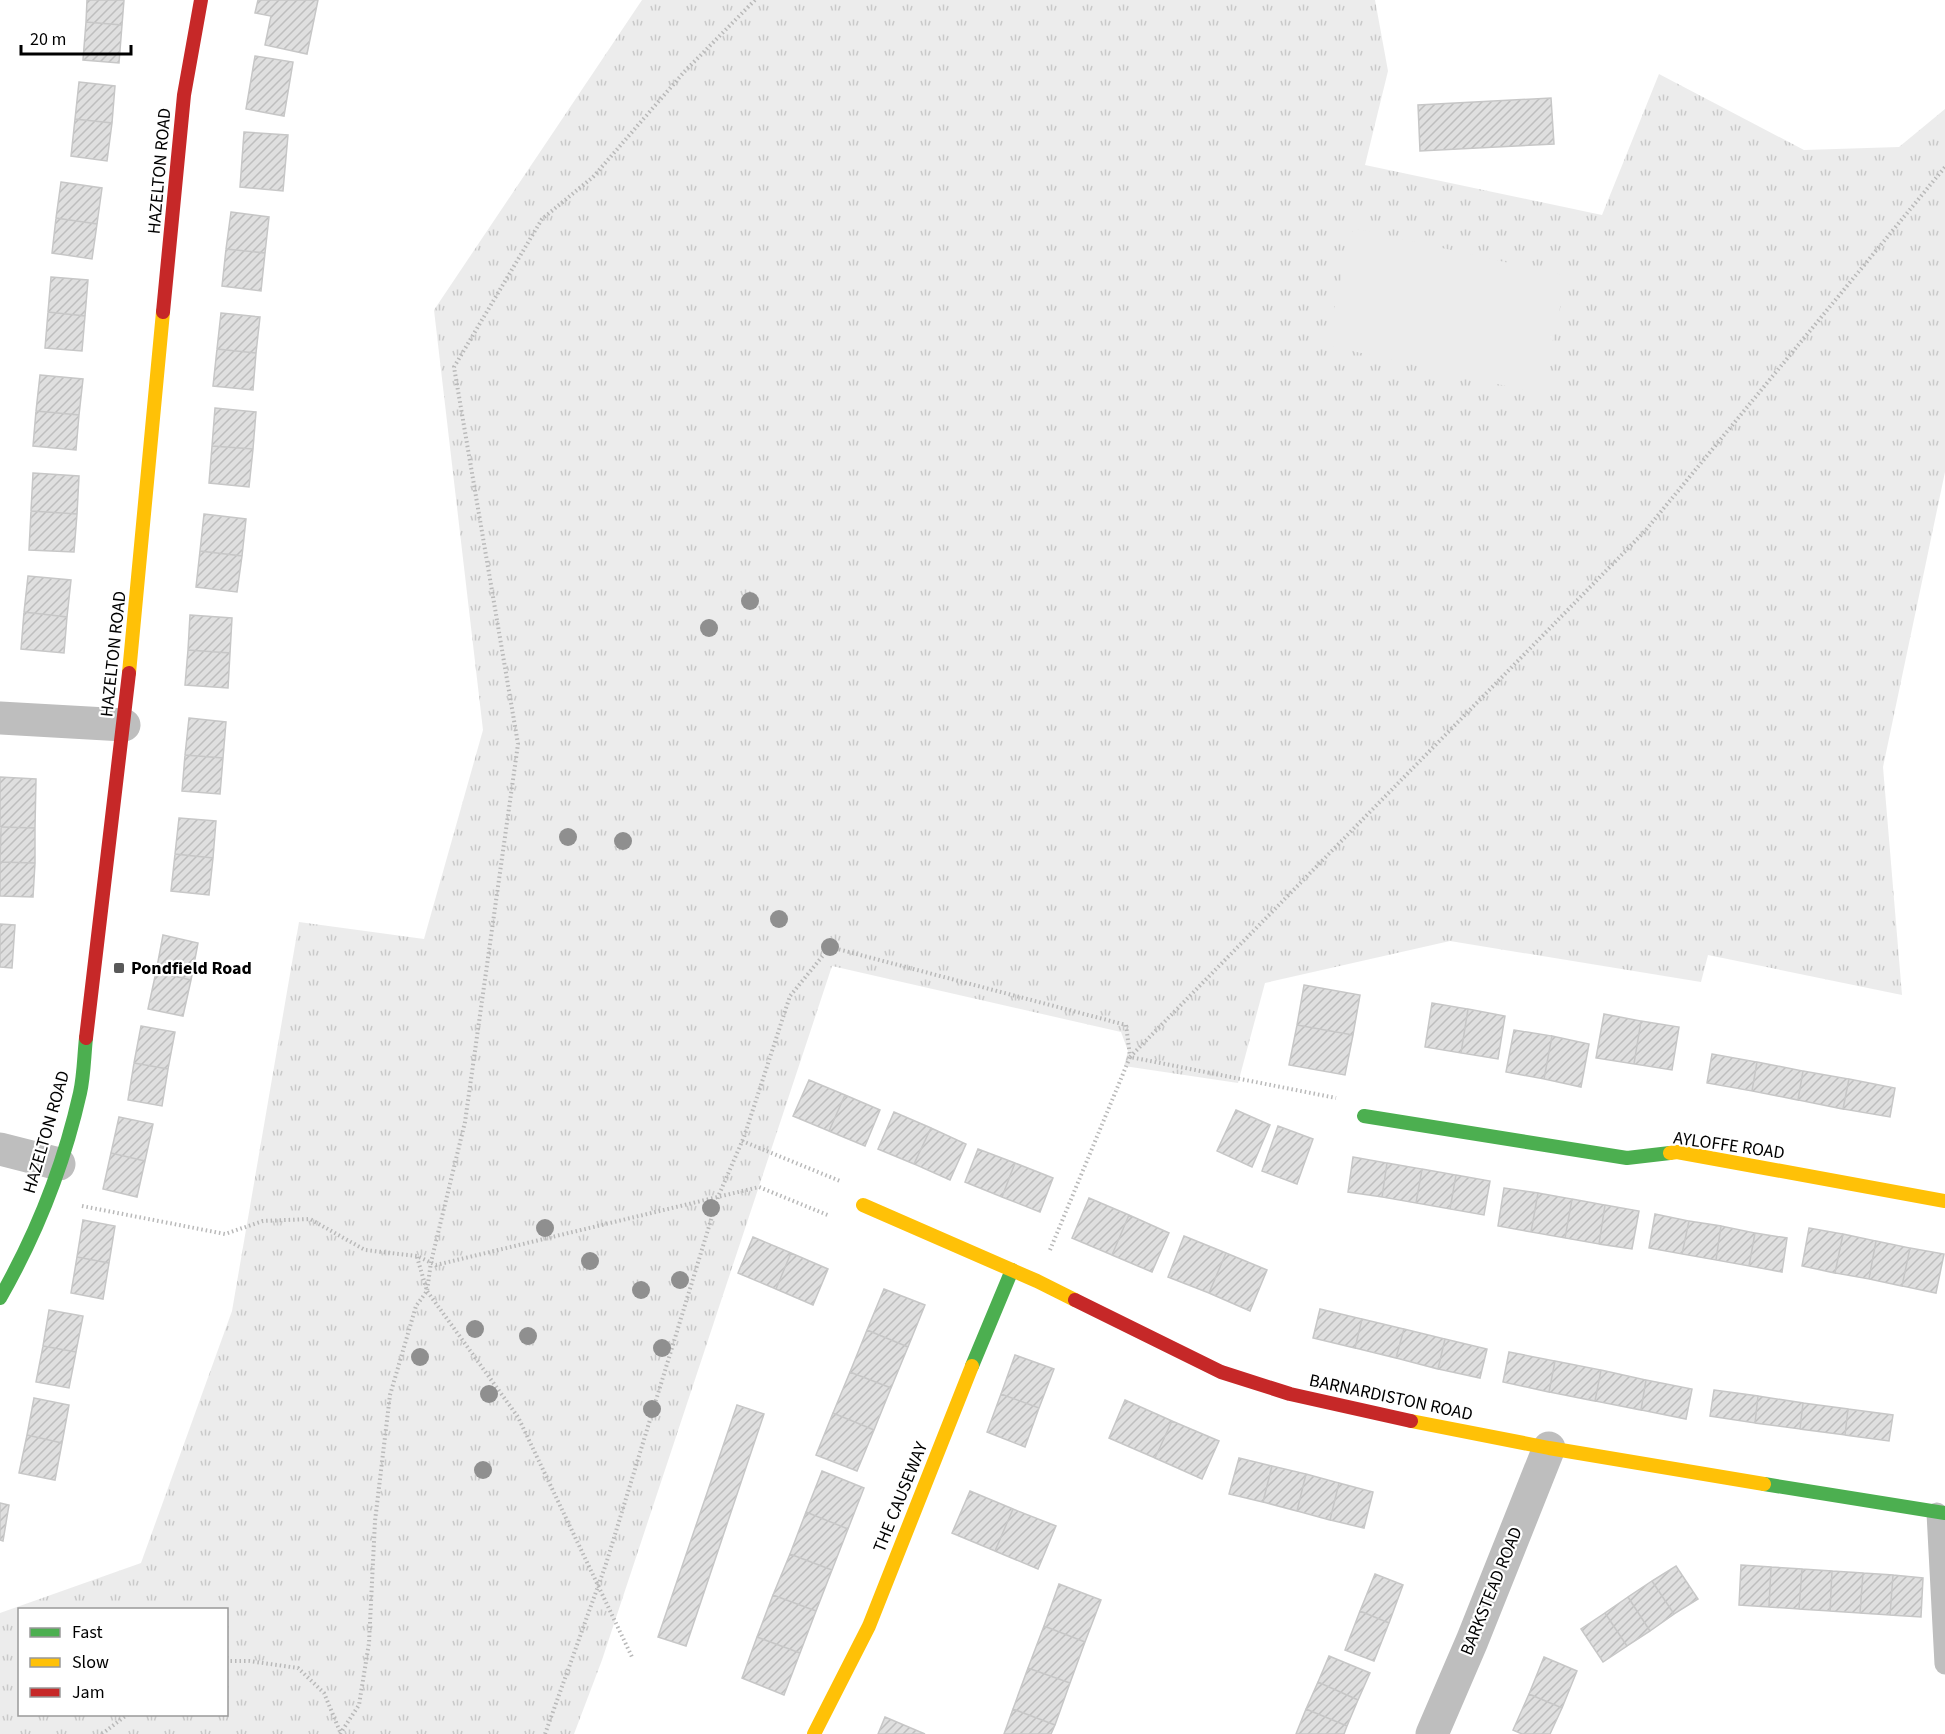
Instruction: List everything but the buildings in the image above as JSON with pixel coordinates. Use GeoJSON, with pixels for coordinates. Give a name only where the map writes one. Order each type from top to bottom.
{"type":"FeatureCollection","features":[{"type":"Feature","properties":{"kind":"street","name":"HAZELTON ROAD"},"geometry":{"type":"LineString","coordinates":[[0,1298],[24,1256],[59,1164],[80,1092],[124,725],[184,95],[201,0]]}},
{"type":"Feature","properties":{"kind":"street"},"geometry":{"type":"LineString","coordinates":[[0,718],[124,725]]}},
{"type":"Feature","properties":{"kind":"street","name":"AYLOFFE ROAD"},"geometry":{"type":"LineString","coordinates":[[1364,1116],[1628,1158],[1677,1152],[1945,1201]]}},
{"type":"Feature","properties":{"kind":"street"},"geometry":{"type":"LineString","coordinates":[[0,1149],[59,1164]]}},
{"type":"Feature","properties":{"kind":"street","name":"BARNARDISTON ROAD"},"geometry":{"type":"LineString","coordinates":[[862,1205],[1037,1281],[1221,1372],[1290,1394],[1369,1413],[1549,1448],[1941,1513]]}},
{"type":"Feature","properties":{"kind":"street","name":"THE CAUSEWAY"},"geometry":{"type":"LineString","coordinates":[[814,1734],[869,1626],[1012,1270]]}},
{"type":"Feature","properties":{"kind":"street","name":"BARKSTEAD ROAD"},"geometry":{"type":"LineString","coordinates":[[1432,1734],[1472,1641],[1549,1448]]}},
{"type":"Feature","properties":{"kind":"lane"},"geometry":{"type":"LineString","coordinates":[[1941,1513],[1945,1664]]}},
{"type":"Feature","properties":{"kind":"path"},"geometry":{"type":"LineString","coordinates":[[341,1734],[359,1705],[369,1643],[375,1521],[390,1395],[416,1306],[427,1291],[431,1262],[465,1122],[518,744],[454,367],[542,219],[593,177],[686,71],[756,0]]}},
{"type":"Feature","properties":{"kind":"path"},"geometry":{"type":"LineString","coordinates":[[1037,1281],[1130,1057],[1645,531],[1945,167]]}},
{"type":"Feature","properties":{"kind":"path"},"geometry":{"type":"LineString","coordinates":[[545,1734],[598,1586],[718,1197],[742,1141],[790,996],[830,947],[1126,1025],[1130,1057]]}},
{"type":"Feature","properties":{"kind":"path"},"geometry":{"type":"LineString","coordinates":[[1130,1057],[1365,1103],[1364,1116]]}},
{"type":"Feature","properties":{"kind":"path"},"geometry":{"type":"LineString","coordinates":[[46,1199],[225,1234],[263,1221],[310,1219],[365,1250],[417,1256],[436,1265],[759,1187],[856,1226],[868,1192],[742,1141]]}},
{"type":"Feature","properties":{"kind":"path"},"geometry":{"type":"LineString","coordinates":[[417,1256],[427,1291],[518,1417],[632,1657]]}},
{"type":"Feature","properties":{"kind":"path"},"geometry":{"type":"LineString","coordinates":[[228,1661],[249,1661],[298,1668],[324,1693],[341,1734]]}},
{"type":"Feature","properties":{"kind":"path"},"geometry":{"type":"LineString","coordinates":[[102,1734],[125,1716]]}},
{"type":"Feature","properties":{"kind":"green space"},"geometry":{"type":"Polygon","coordinates":[[[642,0],[1375,0],[1388,71],[1365,165],[1602,215],[1659,74],[1804,150],[1899,147],[1945,109],[1945,472],[1883,767],[1902,995],[1708,955],[1701,982],[1450,941],[1265,983],[1238,1083],[1124,1066],[1128,1051],[1121,1032],[832,966],[602,1660],[574,1734],[0,1734],[0,1613],[141,1563],[232,1311],[299,922],[424,939],[483,730],[434,310],[642,0]]]}},
{"type":"Feature","properties":{"kind":"green space"},"geometry":{"type":"Polygon","coordinates":[[[1353,228],[1567,276],[1541,394],[1326,345],[1353,228]]]}},
{"type":"Feature","properties":{"kind":"traffic: fast"},"geometry":{"type":"LineString","coordinates":[[0,1298],[48,1199],[66,1146],[80,1093],[86,1038]]}},
{"type":"Feature","properties":{"kind":"traffic: fast"},"geometry":{"type":"LineString","coordinates":[[1364,1116],[1627,1158],[1670,1153]]}},
{"type":"Feature","properties":{"kind":"traffic: fast"},"geometry":{"type":"LineString","coordinates":[[972,1366],[1012,1270]]}},
{"type":"Feature","properties":{"kind":"traffic: fast"},"geometry":{"type":"LineString","coordinates":[[1764,1484],[1945,1513]]}},
{"type":"Feature","properties":{"kind":"traffic: slow"},"geometry":{"type":"LineString","coordinates":[[129,673],[163,312]]}},
{"type":"Feature","properties":{"kind":"traffic: slow"},"geometry":{"type":"LineString","coordinates":[[1670,1153],[1677,1152],[1945,1201]]}},
{"type":"Feature","properties":{"kind":"traffic: slow"},"geometry":{"type":"LineString","coordinates":[[863,1205],[1075,1300]]}},
{"type":"Feature","properties":{"kind":"traffic: slow"},"geometry":{"type":"LineString","coordinates":[[814,1734],[869,1626],[972,1366]]}},
{"type":"Feature","properties":{"kind":"traffic: slow"},"geometry":{"type":"LineString","coordinates":[[1411,1421],[1549,1448],[1764,1484]]}},
{"type":"Feature","properties":{"kind":"traffic: jam"},"geometry":{"type":"LineString","coordinates":[[163,312],[184,95],[201,0]]}},
{"type":"Feature","properties":{"kind":"traffic: jam"},"geometry":{"type":"LineString","coordinates":[[86,1038],[129,673]]}},
{"type":"Feature","properties":{"kind":"traffic: jam"},"geometry":{"type":"LineString","coordinates":[[1075,1300],[1221,1372],[1290,1394],[1411,1421]]}},
{"type":"Feature","properties":{"kind":"place","name":"Pondfield Road"},"geometry":{"type":"Point","coordinates":[119,968]}}]}
